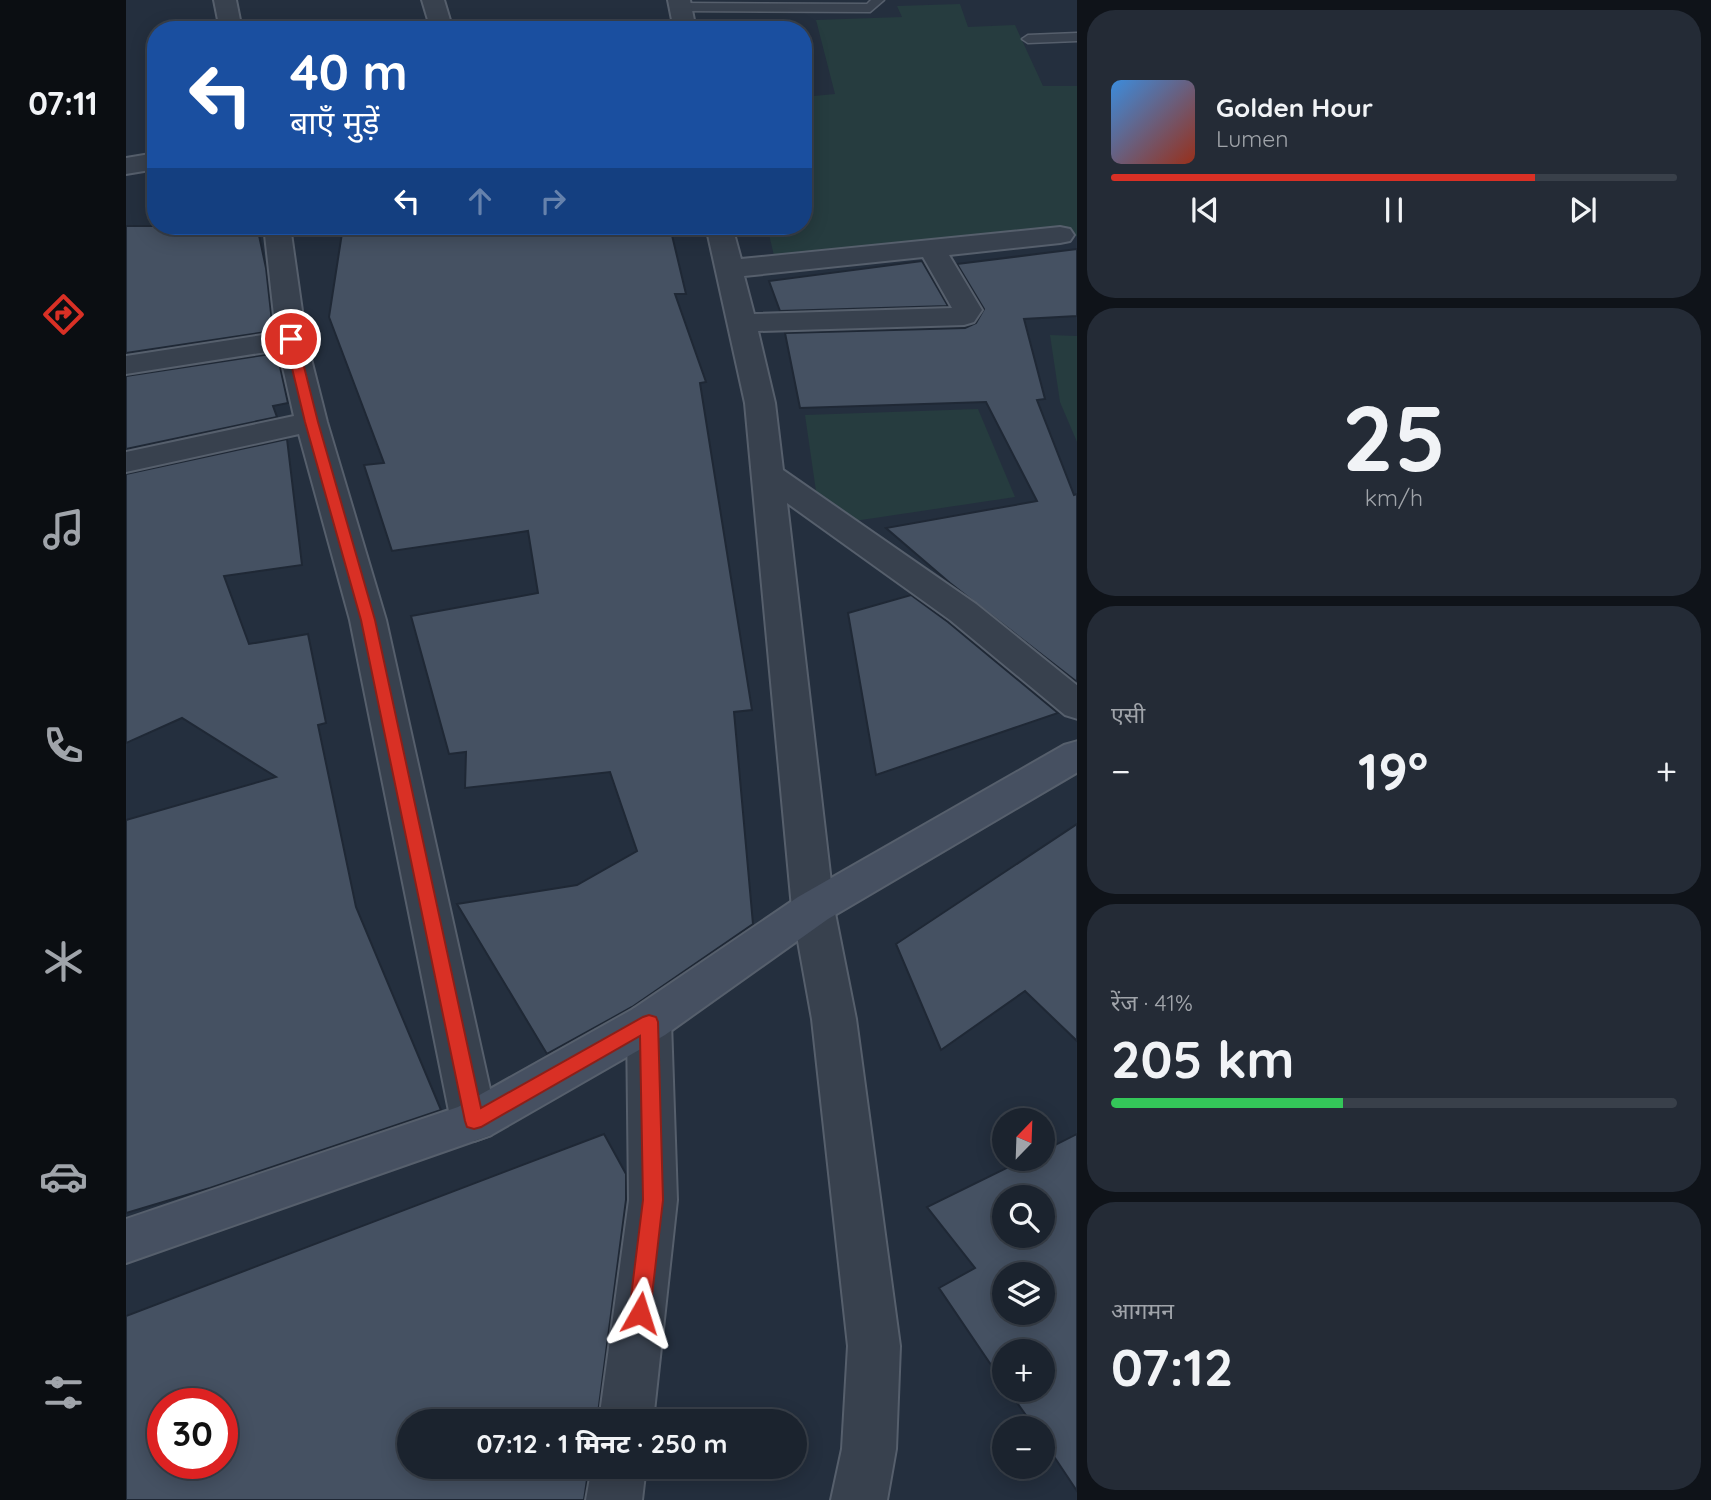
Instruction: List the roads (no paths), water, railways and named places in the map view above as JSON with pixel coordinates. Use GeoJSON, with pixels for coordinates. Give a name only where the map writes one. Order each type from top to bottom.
{"type":"FeatureCollection","features":[{"type":"Feature","properties":{"kind":"street"},"geometry":{"type":"LineString","coordinates":[[225,0],[229,21]]}},
{"type":"Feature","properties":{"kind":"street"},"geometry":{"type":"LineString","coordinates":[[433,0],[439,21]]}},
{"type":"Feature","properties":{"kind":"street"},"geometry":{"type":"LineString","coordinates":[[126,166],[147,162]]}},
{"type":"Feature","properties":{"kind":"street"},"geometry":{"type":"LineString","coordinates":[[729,269],[1060,234]]}},
{"type":"Feature","properties":{"kind":"street"},"geometry":{"type":"LineString","coordinates":[[278,235],[291,339],[311,422],[368,620],[474,1121]]}},
{"type":"Feature","properties":{"kind":"street"},"geometry":{"type":"LineString","coordinates":[[721,235],[760,403],[813,908],[834,1019],[874,1346],[869,1449],[859,1500]]}},
{"type":"Feature","properties":{"kind":"street"},"geometry":{"type":"LineString","coordinates":[[741,323],[964,316],[968,310],[964,300],[931,248]]}},
{"type":"Feature","properties":{"kind":"street"},"geometry":{"type":"LineString","coordinates":[[126,365],[291,339]]}},
{"type":"Feature","properties":{"kind":"street"},"geometry":{"type":"LineString","coordinates":[[126,463],[311,422]]}},
{"type":"Feature","properties":{"kind":"street"},"geometry":{"type":"LineString","coordinates":[[767,474],[963,612],[1077,706]]}},
{"type":"Feature","properties":{"kind":"street"},"geometry":{"type":"LineString","coordinates":[[126,1241],[474,1121],[649,1022],[813,908],[1077,754]]}},
{"type":"Feature","properties":{"kind":"street"},"geometry":{"type":"LineString","coordinates":[[627,1409],[653,1200],[649,1022]]}},
{"type":"Feature","properties":{"kind":"street"},"geometry":{"type":"LineString","coordinates":[[614,1500],[617,1479]]}},
{"type":"Feature","properties":{"kind":"lane"},"geometry":{"type":"LineString","coordinates":[[680,4],[870,8],[878,0]]}},
{"type":"Feature","properties":{"kind":"lane"},"geometry":{"type":"LineString","coordinates":[[1028,39],[1077,37]]}}]}
